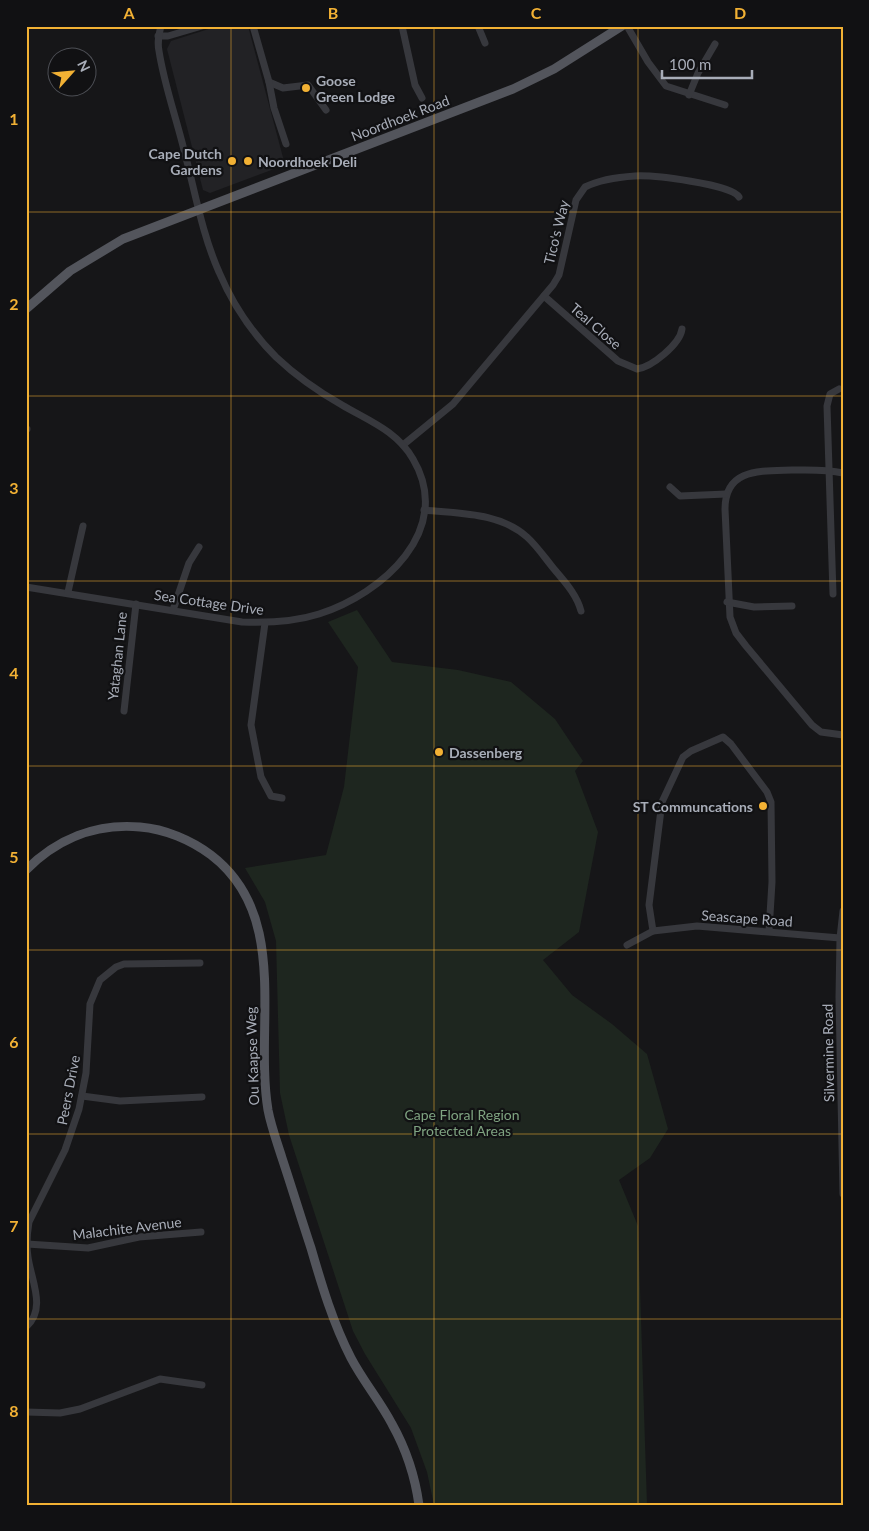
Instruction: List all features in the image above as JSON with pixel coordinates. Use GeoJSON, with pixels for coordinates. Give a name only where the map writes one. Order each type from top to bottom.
{"type":"FeatureCollection","features":[{"type":"Feature","properties":{"kind":"main road","name":"Noordhoek Road"},"geometry":{"type":"LineString","coordinates":[[26,309],[70,270],[106,248],[143,230],[513,89],[554,69],[622,26]]}},
{"type":"Feature","properties":{"kind":"main road","name":"Ou Kaapse Weg"},"geometry":{"type":"LineString","coordinates":[[26,870],[55,846],[81,834],[107,827],[144,827],[174,834],[198,846],[226,868],[245,894],[256,918],[262,945],[268,1111],[330,1309],[360,1374],[398,1435],[410,1465],[419,1505]]}},
{"type":"Feature","properties":{"kind":"street"},"geometry":{"type":"LineString","coordinates":[[161,26],[158,36],[168,36],[202,26]]}},
{"type":"Feature","properties":{"kind":"street"},"geometry":{"type":"LineString","coordinates":[[254,26],[274,108],[286,144]]}},
{"type":"Feature","properties":{"kind":"street"},"geometry":{"type":"LineString","coordinates":[[402,26],[415,85],[422,98]]}},
{"type":"Feature","properties":{"kind":"street"},"geometry":{"type":"LineString","coordinates":[[478,26],[485,44]]}},
{"type":"Feature","properties":{"kind":"street"},"geometry":{"type":"LineString","coordinates":[[627,26],[663,83],[669,89],[724,105]]}},
{"type":"Feature","properties":{"kind":"street","name":"Sea Cottage Drive"},"geometry":{"type":"LineString","coordinates":[[26,587],[68,592],[242,622],[290,621],[320,614],[352,600],[371,588],[395,569],[412,547],[421,526],[424,494],[418,468],[403,445],[386,429],[318,390],[295,374],[260,339],[242,314],[219,273],[199,209],[158,49],[158,36]]}},
{"type":"Feature","properties":{"kind":"street"},"geometry":{"type":"LineString","coordinates":[[689,95],[698,73],[715,44]]}},
{"type":"Feature","properties":{"kind":"street"},"geometry":{"type":"LineString","coordinates":[[269,82],[283,88],[308,85],[326,110]]}},
{"type":"Feature","properties":{"kind":"street","name":"Tico's Way"},"geometry":{"type":"LineString","coordinates":[[403,445],[453,404],[544,296],[558,275],[576,200],[582,190],[589,185],[627,177],[643,176],[722,187],[735,192],[739,197]]}},
{"type":"Feature","properties":{"kind":"street","name":"Teal Close"},"geometry":{"type":"LineString","coordinates":[[544,296],[618,361],[637,369],[646,366],[674,346],[682,331]]}},
{"type":"Feature","properties":{"kind":"street"},"geometry":{"type":"LineString","coordinates":[[833,594],[828,400],[833,391],[839,389]]}},
{"type":"Feature","properties":{"kind":"street"},"geometry":{"type":"LineString","coordinates":[[843,473],[830,470],[755,471],[741,477],[726,494],[727,602],[736,633],[812,725],[821,732],[843,735]]}},
{"type":"Feature","properties":{"kind":"street"},"geometry":{"type":"LineString","coordinates":[[670,487],[680,496],[726,494]]}},
{"type":"Feature","properties":{"kind":"street"},"geometry":{"type":"LineString","coordinates":[[424,510],[494,519],[520,531],[530,540],[562,579],[577,599],[581,611]]}},
{"type":"Feature","properties":{"kind":"street"},"geometry":{"type":"LineString","coordinates":[[68,592],[83,526]]}},
{"type":"Feature","properties":{"kind":"street"},"geometry":{"type":"LineString","coordinates":[[173,610],[189,564],[199,548]]}},
{"type":"Feature","properties":{"kind":"street"},"geometry":{"type":"LineString","coordinates":[[727,602],[754,607],[792,606]]}},
{"type":"Feature","properties":{"kind":"street","name":"Yataghan Lane"},"geometry":{"type":"LineString","coordinates":[[124,711],[136,604]]}},
{"type":"Feature","properties":{"kind":"street"},"geometry":{"type":"LineString","coordinates":[[265,623],[251,725],[257,760],[265,786],[272,796],[282,798]]}},
{"type":"Feature","properties":{"kind":"street"},"geometry":{"type":"LineString","coordinates":[[653,932],[649,906],[662,802],[683,757],[723,737],[731,744],[770,798],[772,882],[769,931]]}},
{"type":"Feature","properties":{"kind":"street","name":"Silvermine Road"},"geometry":{"type":"LineString","coordinates":[[843,911],[840,938],[843,1194]]}},
{"type":"Feature","properties":{"kind":"street","name":"Seascape Road"},"geometry":{"type":"LineString","coordinates":[[627,945],[653,932],[697,926],[840,938]]}},
{"type":"Feature","properties":{"kind":"street","name":"Peers Drive"},"geometry":{"type":"LineString","coordinates":[[26,1327],[35,1315],[37,1302],[27,1244],[29,1222],[73,1130],[82,1096],[89,1050],[90,1004],[100,980],[116,967],[124,964],[200,962]]}},
{"type":"Feature","properties":{"kind":"street"},"geometry":{"type":"LineString","coordinates":[[82,1096],[120,1101],[202,1097]]}},
{"type":"Feature","properties":{"kind":"street","name":"Malachite Avenue"},"geometry":{"type":"LineString","coordinates":[[27,1244],[88,1248],[139,1237],[201,1232]]}},
{"type":"Feature","properties":{"kind":"street"},"geometry":{"type":"LineString","coordinates":[[26,1412],[60,1413],[80,1409],[160,1379],[202,1385]]}},
{"type":"Feature","properties":{"kind":"shaded area"},"geometry":{"type":"Polygon","coordinates":[[[218,26],[248,26],[285,165],[210,193],[203,190],[167,49],[171,41],[218,26]]]}},
{"type":"Feature","properties":{"kind":"green space","name":"Cape Floral Region Protected Areas"},"geometry":{"type":"Polygon","coordinates":[[[357,610],[392,662],[458,670],[511,682],[555,719],[583,761],[575,771],[598,832],[579,932],[543,960],[572,995],[612,1024],[647,1054],[668,1129],[650,1158],[619,1180],[638,1226],[647,1505],[434,1505],[427,1472],[411,1428],[365,1354],[353,1331],[289,1135],[280,1093],[276,941],[265,902],[245,868],[326,855],[344,787],[358,667],[328,622],[357,610]]]}},
{"type":"Feature","properties":{"kind":"place","name":"Goose Green Lodge"},"geometry":{"type":"Point","coordinates":[306,88]}},
{"type":"Feature","properties":{"kind":"place","name":"Cape Dutch Gardens"},"geometry":{"type":"Point","coordinates":[232,161]}},
{"type":"Feature","properties":{"kind":"place","name":"Noordhoek Deli"},"geometry":{"type":"Point","coordinates":[248,161]}},
{"type":"Feature","properties":{"kind":"place","name":"Dassenberg"},"geometry":{"type":"Point","coordinates":[439,752]}},
{"type":"Feature","properties":{"kind":"place","name":"ST Communcations"},"geometry":{"type":"Point","coordinates":[763,806]}}]}
